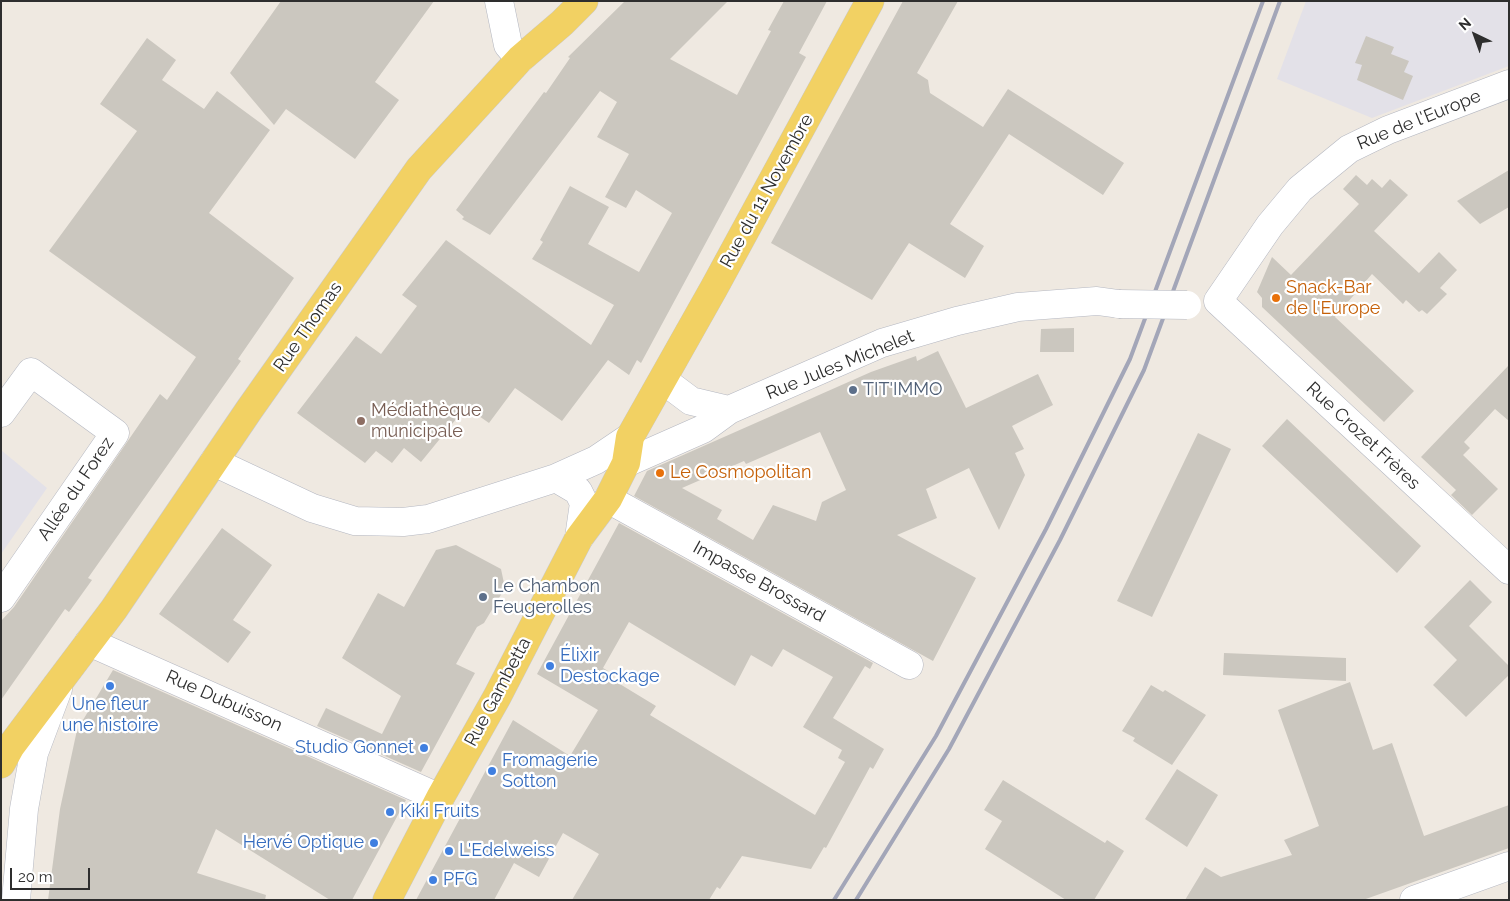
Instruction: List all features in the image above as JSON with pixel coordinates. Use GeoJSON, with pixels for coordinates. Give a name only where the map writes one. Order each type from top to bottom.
{"type":"FeatureCollection","features":[{"type":"Feature","properties":{"kind":"main road","name":"Rue Thomas"},"geometry":{"type":"LineString","coordinates":[[1,764],[11,746],[89,642],[419,169],[520,59],[562,23],[584,1]]}},
{"type":"Feature","properties":{"kind":"main road","name":"Rue du 11 Novembre"},"geometry":{"type":"LineString","coordinates":[[663,380],[870,1]]}},
{"type":"Feature","properties":{"kind":"main road","name":"Rue Gambetta"},"geometry":{"type":"LineString","coordinates":[[387,900],[440,798],[497,697],[579,538],[608,499],[628,450],[663,380]]}},
{"type":"Feature","properties":{"kind":"street"},"geometry":{"type":"LineString","coordinates":[[499,1],[508,45],[520,59]]}},
{"type":"Feature","properties":{"kind":"street","name":"Rue de l'Europe"},"geometry":{"type":"LineString","coordinates":[[1218,301],[1270,225],[1300,189],[1349,149],[1388,130],[1509,84]]}},
{"type":"Feature","properties":{"kind":"street","name":"Rue Jules Michelet"},"geometry":{"type":"LineString","coordinates":[[214,462],[312,508],[355,521],[403,522],[428,519],[556,478],[596,460],[703,429],[729,410],[882,343],[957,321],[1018,307],[1097,301],[1119,304],[1187,305],[1218,301]]}},
{"type":"Feature","properties":{"kind":"street","name":"Rue Crozet Frères"},"geometry":{"type":"LineString","coordinates":[[1218,301],[1509,570]]}},
{"type":"Feature","properties":{"kind":"street","name":"Allée du Forez"},"geometry":{"type":"LineString","coordinates":[[1,413],[32,372],[115,433],[1,598]]}},
{"type":"Feature","properties":{"kind":"street"},"geometry":{"type":"LineString","coordinates":[[663,380],[691,401],[729,410]]}},
{"type":"Feature","properties":{"kind":"street"},"geometry":{"type":"LineString","coordinates":[[556,478],[578,490],[584,503],[579,538]]}},
{"type":"Feature","properties":{"kind":"street","name":"Impasse Brossard"},"geometry":{"type":"LineString","coordinates":[[608,499],[909,665]]}},
{"type":"Feature","properties":{"kind":"street","name":"Rue Dubuisson"},"geometry":{"type":"LineString","coordinates":[[89,642],[440,798]]}},
{"type":"Feature","properties":{"kind":"street"},"geometry":{"type":"LineString","coordinates":[[16,900],[24,809],[34,753],[62,678]]}},
{"type":"Feature","properties":{"kind":"street"},"geometry":{"type":"LineString","coordinates":[[1,844],[8,850],[18,870]]}},
{"type":"Feature","properties":{"kind":"street"},"geometry":{"type":"LineString","coordinates":[[1414,900],[1509,866]]}},
{"type":"Feature","properties":{"kind":"shaded area"},"geometry":{"type":"Polygon","coordinates":[[[1306,1],[1509,1],[1509,66],[1372,118],[1277,79],[1306,1]]]}},
{"type":"Feature","properties":{"kind":"shaded area"},"geometry":{"type":"Polygon","coordinates":[[[1,450],[47,488],[1,554],[1,450]]]}},
{"type":"Feature","properties":{"kind":"building"},"geometry":{"type":"Polygon","coordinates":[[[281,1],[434,1],[375,82],[399,100],[355,159],[286,109],[274,125],[230,73],[281,1]]]}},
{"type":"Feature","properties":{"kind":"building"},"geometry":{"type":"Polygon","coordinates":[[[625,1],[728,1],[670,59],[737,95],[771,31],[768,30],[784,1],[827,1],[799,53],[806,57],[641,363],[637,360],[629,375],[608,360],[562,421],[515,388],[489,423],[466,407],[421,462],[404,448],[392,463],[376,451],[365,463],[297,413],[356,336],[381,354],[417,306],[402,295],[446,240],[591,345],[614,305],[532,259],[543,242],[540,240],[570,186],[609,207],[588,244],[639,272],[672,213],[636,190],[626,208],[605,197],[629,154],[597,137],[617,102],[600,91],[490,235],[462,219],[464,217],[456,210],[544,92],[546,93],[570,58],[568,57],[625,1]]]}},
{"type":"Feature","properties":{"kind":"building"},"geometry":{"type":"Polygon","coordinates":[[[903,1],[958,1],[917,73],[928,80],[930,93],[983,127],[1008,89],[1124,163],[1103,195],[1009,134],[950,224],[984,246],[965,278],[909,243],[872,300],[771,243],[903,1]]]}},
{"type":"Feature","properties":{"kind":"building"},"geometry":{"type":"Polygon","coordinates":[[[1366,36],[1394,47],[1391,54],[1409,61],[1404,72],[1413,76],[1403,100],[1357,80],[1362,65],[1355,63],[1366,36]]]}},
{"type":"Feature","properties":{"kind":"building"},"geometry":{"type":"Polygon","coordinates":[[[147,38],[176,60],[162,80],[204,109],[217,91],[270,130],[209,213],[294,278],[238,359],[241,361],[88,578],[92,580],[69,612],[65,609],[1,700],[1,621],[14,607],[160,394],[167,400],[196,357],[49,251],[137,131],[100,104],[147,38]]]}},
{"type":"Feature","properties":{"kind":"building"},"geometry":{"type":"Polygon","coordinates":[[[1509,170],[1509,207],[1480,224],[1457,201],[1509,170]]]}},
{"type":"Feature","properties":{"kind":"building"},"geometry":{"type":"Polygon","coordinates":[[[1356,175],[1367,185],[1372,179],[1382,188],[1390,179],[1408,195],[1374,231],[1419,273],[1439,252],[1457,270],[1440,288],[1447,294],[1427,314],[1422,310],[1419,312],[1406,300],[1403,304],[1372,274],[1335,317],[1414,391],[1384,422],[1262,307],[1262,298],[1257,292],[1272,257],[1291,275],[1359,204],[1343,189],[1356,175]]]}},
{"type":"Feature","properties":{"kind":"building"},"geometry":{"type":"Polygon","coordinates":[[[1074,328],[1074,352],[1040,352],[1041,329],[1074,328]]]}},
{"type":"Feature","properties":{"kind":"building"},"geometry":{"type":"Polygon","coordinates":[[[938,351],[966,408],[1038,374],[1053,405],[1012,426],[1024,449],[1015,453],[1025,475],[999,530],[969,468],[926,489],[937,518],[897,535],[976,578],[933,661],[634,496],[647,471],[871,372],[916,356],[917,361],[938,351]],[[820,432],[746,464],[744,461],[682,488],[722,510],[717,519],[753,540],[773,505],[816,521],[822,502],[846,490],[820,432]]]}},
{"type":"Feature","properties":{"kind":"building"},"geometry":{"type":"Polygon","coordinates":[[[1509,365],[1509,421],[1495,409],[1464,442],[1470,448],[1463,455],[1498,489],[1472,515],[1451,495],[1456,490],[1421,457],[1509,365]]]}},
{"type":"Feature","properties":{"kind":"building"},"geometry":{"type":"Polygon","coordinates":[[[1287,419],[1421,546],[1397,573],[1262,446],[1287,419]]]}},
{"type":"Feature","properties":{"kind":"building"},"geometry":{"type":"Polygon","coordinates":[[[1198,433],[1231,449],[1152,617],[1117,601],[1198,433]]]}},
{"type":"Feature","properties":{"kind":"building"},"geometry":{"type":"Polygon","coordinates":[[[619,523],[873,663],[870,669],[865,666],[833,718],[884,749],[873,769],[870,767],[826,848],[824,847],[811,869],[742,856],[720,889],[717,887],[709,900],[572,900],[599,854],[563,833],[539,877],[514,863],[494,900],[416,900],[513,720],[570,756],[598,710],[537,674],[619,523]],[[629,622],[603,668],[608,671],[605,675],[656,706],[650,715],[815,815],[845,762],[838,758],[842,750],[803,727],[833,677],[783,649],[772,667],[751,655],[735,686],[629,622]]]}},
{"type":"Feature","properties":{"kind":"building"},"geometry":{"type":"Polygon","coordinates":[[[222,528],[272,565],[233,620],[251,632],[228,663],[159,614],[222,528]]]}},
{"type":"Feature","properties":{"kind":"building"},"geometry":{"type":"Polygon","coordinates":[[[456,545],[501,569],[505,588],[484,623],[477,627],[456,664],[475,673],[421,772],[317,726],[326,708],[382,734],[401,696],[342,658],[378,593],[404,607],[436,550],[456,545]]]}},
{"type":"Feature","properties":{"kind":"building"},"geometry":{"type":"Polygon","coordinates":[[[1470,580],[1492,602],[1469,626],[1509,666],[1509,675],[1466,717],[1433,685],[1457,660],[1424,627],[1470,580]]]}},
{"type":"Feature","properties":{"kind":"building"},"geometry":{"type":"Polygon","coordinates":[[[1224,653],[1346,658],[1346,681],[1223,675],[1224,653]]]}},
{"type":"Feature","properties":{"kind":"building"},"geometry":{"type":"Polygon","coordinates":[[[113,670],[406,800],[352,900],[330,900],[216,829],[197,873],[266,895],[265,900],[48,900],[60,809],[77,730],[113,670]]]}},
{"type":"Feature","properties":{"kind":"building"},"geometry":{"type":"Polygon","coordinates":[[[1350,682],[1373,750],[1392,743],[1424,836],[1509,805],[1509,848],[1363,900],[1185,900],[1205,867],[1221,877],[1292,855],[1284,840],[1319,826],[1278,710],[1350,682]]]}},
{"type":"Feature","properties":{"kind":"building"},"geometry":{"type":"Polygon","coordinates":[[[1151,685],[1163,692],[1165,690],[1206,715],[1172,765],[1133,741],[1135,738],[1122,731],[1151,685]]]}},
{"type":"Feature","properties":{"kind":"building"},"geometry":{"type":"Polygon","coordinates":[[[1177,769],[1218,795],[1187,847],[1145,819],[1177,769]]]}},
{"type":"Feature","properties":{"kind":"building"},"geometry":{"type":"Polygon","coordinates":[[[1003,780],[1105,843],[1107,840],[1124,851],[1094,900],[1066,900],[985,849],[1002,821],[984,810],[1003,780]]]}},
{"type":"Feature","properties":{"kind":"railway"},"geometry":{"type":"LineString","coordinates":[[834,900],[936,736],[1046,529],[1130,359],[1263,1]]}},
{"type":"Feature","properties":{"kind":"railway"},"geometry":{"type":"LineString","coordinates":[[856,900],[949,749],[1060,540],[1144,370],[1280,1]]}},
{"type":"Feature","properties":{"kind":"place","name":"Snack-Bar de l'Europe"},"geometry":{"type":"Point","coordinates":[1276,298]}},
{"type":"Feature","properties":{"kind":"place","name":"TIT'IMMO"},"geometry":{"type":"Point","coordinates":[853,390]}},
{"type":"Feature","properties":{"kind":"place","name":"Médiathèque municipale"},"geometry":{"type":"Point","coordinates":[361,421]}},
{"type":"Feature","properties":{"kind":"place","name":"Le Cosmopolitan"},"geometry":{"type":"Point","coordinates":[660,473]}},
{"type":"Feature","properties":{"kind":"place","name":"Le Chambon Feugerolles"},"geometry":{"type":"Point","coordinates":[483,597]}},
{"type":"Feature","properties":{"kind":"place","name":"Élixir Destockage"},"geometry":{"type":"Point","coordinates":[550,666]}},
{"type":"Feature","properties":{"kind":"place","name":"Une fleur une histoire"},"geometry":{"type":"Point","coordinates":[110,686]}},
{"type":"Feature","properties":{"kind":"place","name":"Studio Gonnet"},"geometry":{"type":"Point","coordinates":[424,748]}},
{"type":"Feature","properties":{"kind":"place","name":"Fromagerie Sotton"},"geometry":{"type":"Point","coordinates":[492,771]}},
{"type":"Feature","properties":{"kind":"place","name":"Kiki Fruits"},"geometry":{"type":"Point","coordinates":[390,812]}},
{"type":"Feature","properties":{"kind":"place","name":"Hervé Optique"},"geometry":{"type":"Point","coordinates":[374,843]}},
{"type":"Feature","properties":{"kind":"place","name":"L'Edelweiss"},"geometry":{"type":"Point","coordinates":[449,851]}},
{"type":"Feature","properties":{"kind":"place","name":"PFG"},"geometry":{"type":"Point","coordinates":[433,880]}}]}
